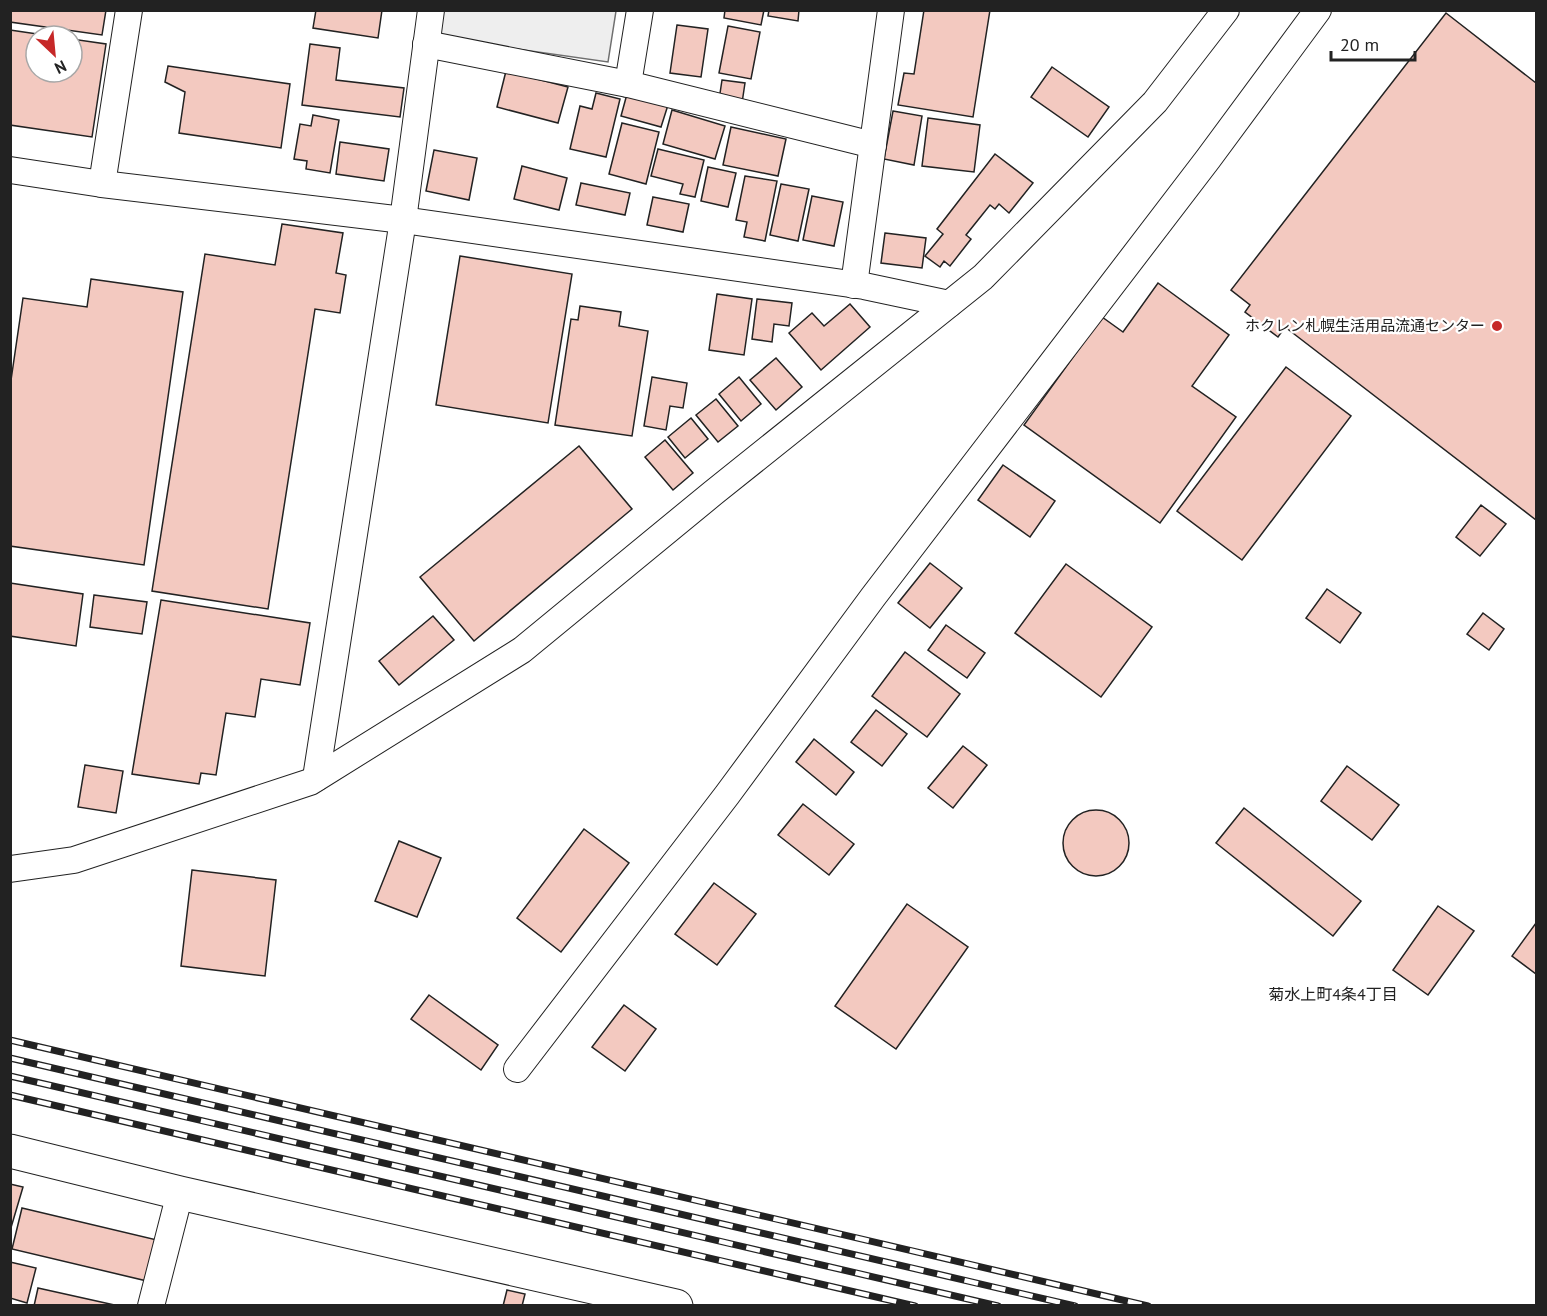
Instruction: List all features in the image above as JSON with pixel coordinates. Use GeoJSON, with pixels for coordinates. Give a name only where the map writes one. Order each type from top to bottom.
{"type":"FeatureCollection","features":[{"type":"Feature","properties":{"kind":"street"},"geometry":{"type":"LineString","coordinates":[[102,184],[129,10]]}},
{"type":"Feature","properties":{"kind":"street"},"geometry":{"type":"LineString","coordinates":[[315,778],[403,220],[431,10]]}},
{"type":"Feature","properties":{"kind":"street"},"geometry":{"type":"LineString","coordinates":[[628,84],[640,10]]}},
{"type":"Feature","properties":{"kind":"street"},"geometry":{"type":"LineString","coordinates":[[854,285],[891,10]]}},
{"type":"Feature","properties":{"kind":"street"},"geometry":{"type":"LineString","coordinates":[[10,869],[75,860],[310,782],[522,650],[713,493],[983,277],[1155,102],[1226,10]]}},
{"type":"Feature","properties":{"kind":"street"},"geometry":{"type":"LineString","coordinates":[[517,1069],[727,795],[880,588],[1208,159],[1318,10]]}},
{"type":"Feature","properties":{"kind":"street"},"geometry":{"type":"LineString","coordinates":[[426,44],[628,84],[873,145]]}},
{"type":"Feature","properties":{"kind":"street"},"geometry":{"type":"LineString","coordinates":[[10,171],[403,220],[854,285],[949,304]]}},
{"type":"Feature","properties":{"kind":"street"},"geometry":{"type":"LineString","coordinates":[[10,1152],[180,1193],[676,1305]]}},
{"type":"Feature","properties":{"kind":"street"},"geometry":{"type":"LineString","coordinates":[[152,1305],[180,1193]]}},
{"type":"Feature","properties":{"kind":"shaded area"},"geometry":{"type":"Polygon","coordinates":[[[443,11],[616,11],[608,62],[439,38],[443,11]]]}},
{"type":"Feature","properties":{"kind":"building"},"geometry":{"type":"Polygon","coordinates":[[[10,10],[106,10],[102,35],[84,32],[84,24],[10,22],[10,10]]]}},
{"type":"Feature","properties":{"kind":"building"},"geometry":{"type":"Polygon","coordinates":[[[316,10],[382,10],[378,38],[313,28],[316,10]]]}},
{"type":"Feature","properties":{"kind":"building"},"geometry":{"type":"Polygon","coordinates":[[[725,10],[764,10],[761,25],[724,18],[725,10]]]}},
{"type":"Feature","properties":{"kind":"building"},"geometry":{"type":"Polygon","coordinates":[[[769,10],[799,10],[798,21],[768,16],[769,10]]]}},
{"type":"Feature","properties":{"kind":"building"},"geometry":{"type":"Polygon","coordinates":[[[924,10],[990,10],[973,117],[898,105],[904,73],[914,74],[924,10]]]}},
{"type":"Feature","properties":{"kind":"building"},"geometry":{"type":"Polygon","coordinates":[[[1446,13],[1536,83],[1536,520],[1285,327],[1278,337],[1245,312],[1250,305],[1231,290],[1446,13]]]}},
{"type":"Feature","properties":{"kind":"building"},"geometry":{"type":"Polygon","coordinates":[[[677,25],[708,29],[701,77],[670,73],[677,25]]]}},
{"type":"Feature","properties":{"kind":"building"},"geometry":{"type":"Polygon","coordinates":[[[728,26],[760,32],[751,79],[719,73],[728,26]]]}},
{"type":"Feature","properties":{"kind":"building"},"geometry":{"type":"Polygon","coordinates":[[[10,30],[24,32],[24,84],[84,84],[84,41],[106,44],[92,137],[10,125],[10,30]]]}},
{"type":"Feature","properties":{"kind":"building"},"geometry":{"type":"Polygon","coordinates":[[[310,44],[340,48],[336,80],[404,88],[400,117],[302,105],[310,44]]]}},
{"type":"Feature","properties":{"kind":"building"},"geometry":{"type":"Polygon","coordinates":[[[168,66],[290,84],[281,148],[179,133],[185,92],[165,82],[168,66]]]}},
{"type":"Feature","properties":{"kind":"building"},"geometry":{"type":"Polygon","coordinates":[[[1052,67],[1109,107],[1088,137],[1031,97],[1052,67]]]}},
{"type":"Feature","properties":{"kind":"building"},"geometry":{"type":"Polygon","coordinates":[[[506,71],[568,87],[558,123],[497,107],[506,71]]]}},
{"type":"Feature","properties":{"kind":"building"},"geometry":{"type":"Polygon","coordinates":[[[722,80],[745,83],[742,103],[719,100],[722,80]]]}},
{"type":"Feature","properties":{"kind":"building"},"geometry":{"type":"Polygon","coordinates":[[[596,93],[620,99],[606,157],[570,149],[580,106],[592,109],[596,93]]]}},
{"type":"Feature","properties":{"kind":"building"},"geometry":{"type":"Polygon","coordinates":[[[627,94],[668,105],[661,127],[621,116],[627,94]]]}},
{"type":"Feature","properties":{"kind":"building"},"geometry":{"type":"Polygon","coordinates":[[[672,110],[725,126],[715,159],[663,144],[672,110]]]}},
{"type":"Feature","properties":{"kind":"building"},"geometry":{"type":"Polygon","coordinates":[[[893,111],[922,116],[914,165],[884,159],[893,111]]]}},
{"type":"Feature","properties":{"kind":"building"},"geometry":{"type":"Polygon","coordinates":[[[313,115],[339,120],[330,173],[306,169],[307,161],[294,159],[300,124],[311,126],[313,115]]]}},
{"type":"Feature","properties":{"kind":"building"},"geometry":{"type":"Polygon","coordinates":[[[928,118],[980,125],[974,172],[922,166],[928,118]]]}},
{"type":"Feature","properties":{"kind":"building"},"geometry":{"type":"Polygon","coordinates":[[[622,123],[659,132],[646,184],[609,174],[622,123]]]}},
{"type":"Feature","properties":{"kind":"building"},"geometry":{"type":"Polygon","coordinates":[[[731,127],[786,139],[778,176],[723,165],[731,127]]]}},
{"type":"Feature","properties":{"kind":"building"},"geometry":{"type":"Polygon","coordinates":[[[340,142],[389,149],[384,181],[336,174],[340,142]]]}},
{"type":"Feature","properties":{"kind":"building"},"geometry":{"type":"Polygon","coordinates":[[[658,149],[704,160],[695,197],[680,194],[683,184],[651,176],[658,149]]]}},
{"type":"Feature","properties":{"kind":"building"},"geometry":{"type":"Polygon","coordinates":[[[434,150],[477,158],[469,200],[426,191],[434,150]]]}},
{"type":"Feature","properties":{"kind":"building"},"geometry":{"type":"Polygon","coordinates":[[[995,154],[1033,183],[1009,213],[999,204],[995,209],[990,205],[966,235],[971,239],[950,266],[944,261],[940,267],[925,256],[943,234],[937,229],[995,154]]]}},
{"type":"Feature","properties":{"kind":"building"},"geometry":{"type":"Polygon","coordinates":[[[522,166],[567,178],[559,210],[514,199],[522,166]]]}},
{"type":"Feature","properties":{"kind":"building"},"geometry":{"type":"Polygon","coordinates":[[[708,167],[736,173],[728,207],[701,201],[708,167]]]}},
{"type":"Feature","properties":{"kind":"building"},"geometry":{"type":"Polygon","coordinates":[[[745,176],[777,181],[765,241],[744,237],[747,222],[736,220],[745,176]]]}},
{"type":"Feature","properties":{"kind":"building"},"geometry":{"type":"Polygon","coordinates":[[[581,183],[630,193],[625,215],[576,205],[581,183]]]}},
{"type":"Feature","properties":{"kind":"building"},"geometry":{"type":"Polygon","coordinates":[[[781,184],[809,189],[798,241],[770,235],[781,184]]]}},
{"type":"Feature","properties":{"kind":"building"},"geometry":{"type":"Polygon","coordinates":[[[812,196],[843,202],[834,246],[803,240],[812,196]]]}},
{"type":"Feature","properties":{"kind":"building"},"geometry":{"type":"Polygon","coordinates":[[[653,197],[689,204],[683,232],[647,225],[653,197]]]}},
{"type":"Feature","properties":{"kind":"building"},"geometry":{"type":"Polygon","coordinates":[[[282,224],[343,233],[336,273],[346,275],[340,313],[315,309],[268,609],[152,591],[205,254],[275,265],[282,224]]]}},
{"type":"Feature","properties":{"kind":"building"},"geometry":{"type":"Polygon","coordinates":[[[885,233],[926,238],[922,268],[881,263],[885,233]]]}},
{"type":"Feature","properties":{"kind":"building"},"geometry":{"type":"Polygon","coordinates":[[[460,256],[572,274],[548,423],[436,405],[460,256]]]}},
{"type":"Feature","properties":{"kind":"building"},"geometry":{"type":"Polygon","coordinates":[[[91,279],[183,292],[144,565],[10,546],[10,387],[23,298],[87,307],[91,279]]]}},
{"type":"Feature","properties":{"kind":"building"},"geometry":{"type":"Polygon","coordinates":[[[1158,283],[1229,335],[1192,386],[1236,417],[1160,523],[1024,425],[1102,317],[1123,332],[1158,283]]]}},
{"type":"Feature","properties":{"kind":"building"},"geometry":{"type":"Polygon","coordinates":[[[717,294],[752,299],[744,355],[709,350],[717,294]]]}},
{"type":"Feature","properties":{"kind":"building"},"geometry":{"type":"Polygon","coordinates":[[[757,299],[792,303],[789,326],[774,324],[772,342],[752,339],[757,299]]]}},
{"type":"Feature","properties":{"kind":"building"},"geometry":{"type":"Polygon","coordinates":[[[850,304],[870,327],[821,370],[789,333],[812,313],[824,326],[850,304]]]}},
{"type":"Feature","properties":{"kind":"building"},"geometry":{"type":"Polygon","coordinates":[[[580,306],[621,312],[619,326],[648,331],[632,436],[555,425],[571,319],[578,320],[580,306]]]}},
{"type":"Feature","properties":{"kind":"building"},"geometry":{"type":"Polygon","coordinates":[[[776,358],[802,387],[776,410],[750,380],[776,358]]]}},
{"type":"Feature","properties":{"kind":"building"},"geometry":{"type":"Polygon","coordinates":[[[1286,367],[1351,416],[1242,560],[1177,511],[1286,367]]]}},
{"type":"Feature","properties":{"kind":"building"},"geometry":{"type":"Polygon","coordinates":[[[652,377],[687,383],[683,408],[670,406],[666,430],[644,426],[652,377]]]}},
{"type":"Feature","properties":{"kind":"building"},"geometry":{"type":"Polygon","coordinates":[[[739,377],[761,404],[741,421],[719,394],[739,377]]]}},
{"type":"Feature","properties":{"kind":"building"},"geometry":{"type":"Polygon","coordinates":[[[716,399],[738,426],[718,442],[696,415],[716,399]]]}},
{"type":"Feature","properties":{"kind":"building"},"geometry":{"type":"Polygon","coordinates":[[[691,418],[708,439],[685,458],[668,437],[691,418]]]}},
{"type":"Feature","properties":{"kind":"building"},"geometry":{"type":"Polygon","coordinates":[[[665,440],[693,473],[673,490],[645,457],[665,440]]]}},
{"type":"Feature","properties":{"kind":"building"},"geometry":{"type":"Polygon","coordinates":[[[579,446],[632,509],[474,641],[420,577],[579,446]]]}},
{"type":"Feature","properties":{"kind":"building"},"geometry":{"type":"Polygon","coordinates":[[[1003,465],[1055,501],[1030,537],[978,500],[1003,465]]]}},
{"type":"Feature","properties":{"kind":"building"},"geometry":{"type":"Polygon","coordinates":[[[1481,505],[1506,524],[1480,556],[1456,537],[1481,505]]]}},
{"type":"Feature","properties":{"kind":"building"},"geometry":{"type":"Polygon","coordinates":[[[930,563],[962,588],[930,628],[898,603],[930,563]]]}},
{"type":"Feature","properties":{"kind":"building"},"geometry":{"type":"Polygon","coordinates":[[[1066,564],[1152,627],[1101,697],[1015,633],[1066,564]]]}},
{"type":"Feature","properties":{"kind":"building"},"geometry":{"type":"Polygon","coordinates":[[[10,583],[83,594],[76,646],[10,636],[10,583]]]}},
{"type":"Feature","properties":{"kind":"building"},"geometry":{"type":"Polygon","coordinates":[[[1327,589],[1361,613],[1340,643],[1306,618],[1327,589]]]}},
{"type":"Feature","properties":{"kind":"building"},"geometry":{"type":"Polygon","coordinates":[[[94,595],[147,602],[142,634],[90,627],[94,595]]]}},
{"type":"Feature","properties":{"kind":"building"},"geometry":{"type":"Polygon","coordinates":[[[161,600],[310,623],[300,685],[261,679],[255,717],[226,713],[216,775],[201,773],[199,784],[132,774],[161,600]]]}},
{"type":"Feature","properties":{"kind":"building"},"geometry":{"type":"Polygon","coordinates":[[[1483,613],[1504,629],[1489,650],[1467,634],[1483,613]]]}},
{"type":"Feature","properties":{"kind":"building"},"geometry":{"type":"Polygon","coordinates":[[[433,616],[454,640],[399,685],[379,661],[433,616]]]}},
{"type":"Feature","properties":{"kind":"building"},"geometry":{"type":"Polygon","coordinates":[[[946,625],[985,653],[967,678],[928,650],[946,625]]]}},
{"type":"Feature","properties":{"kind":"building"},"geometry":{"type":"Polygon","coordinates":[[[905,652],[960,694],[927,737],[872,696],[905,652]]]}},
{"type":"Feature","properties":{"kind":"building"},"geometry":{"type":"Polygon","coordinates":[[[876,710],[907,734],[882,766],[851,742],[876,710]]]}},
{"type":"Feature","properties":{"kind":"building"},"geometry":{"type":"Polygon","coordinates":[[[814,739],[854,772],[836,795],[796,762],[814,739]]]}},
{"type":"Feature","properties":{"kind":"building"},"geometry":{"type":"Polygon","coordinates":[[[963,746],[987,765],[953,808],[928,788],[963,746]]]}},
{"type":"Feature","properties":{"kind":"building"},"geometry":{"type":"Polygon","coordinates":[[[85,765],[123,771],[116,813],[78,807],[85,765]]]}},
{"type":"Feature","properties":{"kind":"building"},"geometry":{"type":"Polygon","coordinates":[[[1347,766],[1399,805],[1372,840],[1321,801],[1347,766]]]}},
{"type":"Feature","properties":{"kind":"building"},"geometry":{"type":"Polygon","coordinates":[[[803,804],[854,844],[829,875],[778,835],[803,804]]]}},
{"type":"Feature","properties":{"kind":"building"},"geometry":{"type":"Polygon","coordinates":[[[1244,808],[1361,901],[1333,936],[1216,843],[1244,808]]]}},
{"type":"Feature","properties":{"kind":"building"},"geometry":{"type":"Polygon","coordinates":[[[1102,810],[1120,819],[1127,830],[1129,843],[1127,856],[1120,867],[1109,874],[1090,876],[1072,867],[1065,856],[1063,837],[1072,819],[1083,812],[1102,810]]]}},
{"type":"Feature","properties":{"kind":"building"},"geometry":{"type":"Polygon","coordinates":[[[584,829],[629,863],[561,952],[517,918],[584,829]]]}},
{"type":"Feature","properties":{"kind":"building"},"geometry":{"type":"Polygon","coordinates":[[[399,841],[441,858],[417,917],[375,901],[399,841]]]}},
{"type":"Feature","properties":{"kind":"building"},"geometry":{"type":"Polygon","coordinates":[[[192,870],[276,880],[265,976],[181,966],[192,870]]]}},
{"type":"Feature","properties":{"kind":"building"},"geometry":{"type":"Polygon","coordinates":[[[714,883],[756,914],[717,965],[675,934],[714,883]]]}},
{"type":"Feature","properties":{"kind":"building"},"geometry":{"type":"Polygon","coordinates":[[[907,904],[968,947],[896,1049],[835,1006],[907,904]]]}},
{"type":"Feature","properties":{"kind":"building"},"geometry":{"type":"Polygon","coordinates":[[[1438,906],[1474,931],[1428,995],[1393,970],[1438,906]]]}},
{"type":"Feature","properties":{"kind":"building"},"geometry":{"type":"Polygon","coordinates":[[[1536,923],[1536,974],[1512,956],[1536,923]]]}},
{"type":"Feature","properties":{"kind":"building"},"geometry":{"type":"Polygon","coordinates":[[[429,995],[498,1045],[481,1070],[411,1019],[429,995]]]}},
{"type":"Feature","properties":{"kind":"building"},"geometry":{"type":"Polygon","coordinates":[[[624,1005],[656,1029],[625,1071],[592,1047],[624,1005]]]}},
{"type":"Feature","properties":{"kind":"building"},"geometry":{"type":"Polygon","coordinates":[[[10,1184],[23,1187],[10,1231],[10,1184]]]}},
{"type":"Feature","properties":{"kind":"building"},"geometry":{"type":"Polygon","coordinates":[[[22,1208],[157,1240],[147,1281],[12,1249],[22,1208]]]}},
{"type":"Feature","properties":{"kind":"building"},"geometry":{"type":"Polygon","coordinates":[[[10,1262],[36,1268],[27,1303],[10,1298],[10,1262]]]}},
{"type":"Feature","properties":{"kind":"building"},"geometry":{"type":"Polygon","coordinates":[[[38,1288],[119,1306],[34,1306],[38,1288]]]}},
{"type":"Feature","properties":{"kind":"building"},"geometry":{"type":"Polygon","coordinates":[[[507,1290],[525,1294],[522,1306],[503,1306],[507,1290]]]}},
{"type":"Feature","properties":{"kind":"railway"},"geometry":{"type":"LineString","coordinates":[[10,1040],[1148,1306]]}},
{"type":"Feature","properties":{"kind":"railway"},"geometry":{"type":"LineString","coordinates":[[10,1058],[1075,1306]]}},
{"type":"Feature","properties":{"kind":"railway"},"geometry":{"type":"LineString","coordinates":[[10,1076],[998,1306]]}},
{"type":"Feature","properties":{"kind":"railway"},"geometry":{"type":"LineString","coordinates":[[10,1095],[915,1306]]}},
{"type":"Feature","properties":{"kind":"place","name":"ホクレン札幌生活用品流通センター"},"geometry":{"type":"Point","coordinates":[1497,326]}},
{"type":"Feature","properties":{"kind":"district","name":"菊水上町4条4丁目"},"geometry":{"type":"Point","coordinates":[1333,994]}}]}
